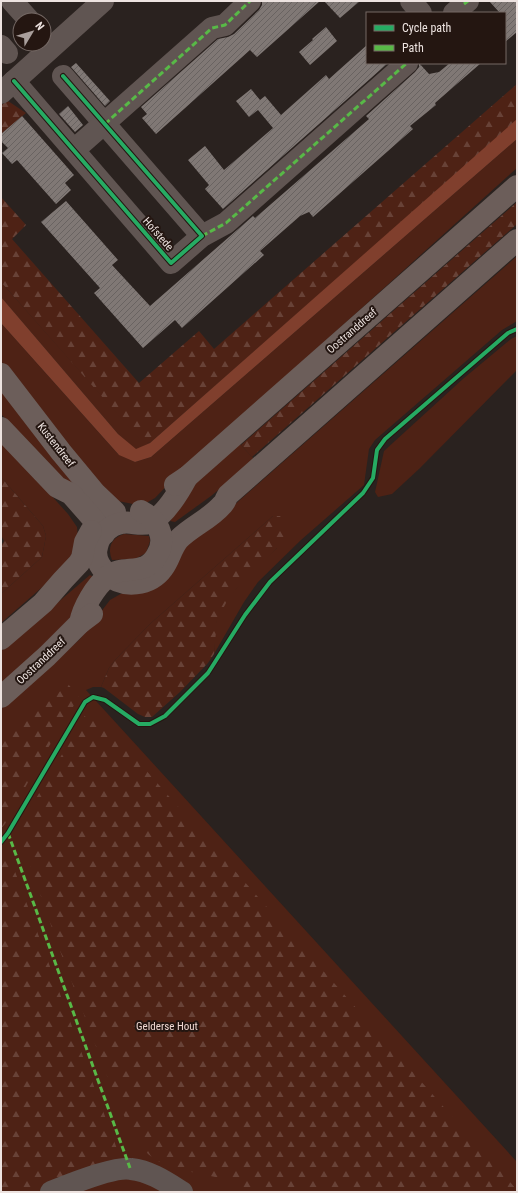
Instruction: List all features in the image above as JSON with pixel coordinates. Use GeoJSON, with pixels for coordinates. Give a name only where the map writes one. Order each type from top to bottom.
{"type":"FeatureCollection","features":[{"type":"Feature","properties":{"kind":"main road","name":"Oostranddreef"},"geometry":{"type":"LineString","coordinates":[[158,530],[163,512],[181,490],[187,477],[517,186]]}},
{"type":"Feature","properties":{"kind":"main road"},"geometry":{"type":"LineString","coordinates":[[97,530],[122,523],[145,524],[158,530],[183,521],[216,499],[228,495],[517,240]]}},
{"type":"Feature","properties":{"kind":"main road","name":"Kustendreef"},"geometry":{"type":"LineString","coordinates":[[1,374],[70,463],[95,493],[115,512]]}},
{"type":"Feature","properties":{"kind":"main road"},"geometry":{"type":"LineString","coordinates":[[1,428],[57,487],[64,501],[97,530]]}},
{"type":"Feature","properties":{"kind":"main road"},"geometry":{"type":"LineString","coordinates":[[1,639],[43,603],[79,563],[102,568],[133,584],[141,583],[156,575],[167,562],[158,530],[133,509],[115,512],[104,517],[97,530],[96,547],[102,568]]}},
{"type":"Feature","properties":{"kind":"main road","name":"Oostranddreef"},"geometry":{"type":"LineString","coordinates":[[1,697],[47,656],[80,623],[90,616],[108,591],[102,568]]}},
{"type":"Feature","properties":{"kind":"street"},"geometry":{"type":"LineString","coordinates":[[12,1],[22,12]]}},
{"type":"Feature","properties":{"kind":"street","name":"Hofstede"},"geometry":{"type":"LineString","coordinates":[[52,39],[103,1]]}},
{"type":"Feature","properties":{"kind":"street"},"geometry":{"type":"LineString","coordinates":[[74,150],[212,28],[225,25],[250,1]]}},
{"type":"Feature","properties":{"kind":"street"},"geometry":{"type":"LineString","coordinates":[[411,1],[420,12]]}},
{"type":"Feature","properties":{"kind":"street","name":"Hofstede"},"geometry":{"type":"LineString","coordinates":[[39,52],[7,87],[74,150],[171,263],[202,236],[226,223],[406,64]]}},
{"type":"Feature","properties":{"kind":"street"},"geometry":{"type":"LineString","coordinates":[[63,76],[202,236]]}},
{"type":"Feature","properties":{"kind":"street"},"geometry":{"type":"LineString","coordinates":[[51,1192],[116,1170],[130,1168],[152,1175],[182,1192]]}},
{"type":"Feature","properties":{"kind":"green space"},"geometry":{"type":"Polygon","coordinates":[[[517,84],[517,120],[150,443],[141,441],[1,282],[1,197],[26,225],[12,239],[139,383],[199,331],[214,349],[517,84]]]}},
{"type":"Feature","properties":{"kind":"green space"},"geometry":{"type":"Polygon","coordinates":[[[8,101],[26,113],[1,134],[1,105],[8,101]]]}},
{"type":"Feature","properties":{"kind":"green space"},"geometry":{"type":"Polygon","coordinates":[[[517,139],[517,168],[180,472],[155,498],[148,502],[133,504],[113,500],[57,439],[1,361],[1,323],[118,454],[135,462],[151,457],[517,139]]]}},
{"type":"Feature","properties":{"kind":"green space"},"geometry":{"type":"Polygon","coordinates":[[[517,202],[517,224],[252,457],[241,445],[517,202]]]}},
{"type":"Feature","properties":{"kind":"green space","name":"Gelderse Hout"},"geometry":{"type":"Polygon","coordinates":[[[517,256],[517,321],[502,330],[375,440],[369,449],[364,485],[301,540],[258,582],[244,602],[214,654],[216,623],[221,610],[234,590],[277,548],[273,516],[150,624],[109,668],[101,687],[93,687],[86,690],[517,1162],[517,1192],[1,1192],[1,709],[80,639],[110,600],[124,592],[181,549],[224,514],[517,256]]]}},
{"type":"Feature","properties":{"kind":"green space"},"geometry":{"type":"Polygon","coordinates":[[[1,282],[141,440],[150,443],[136,450],[118,434],[1,297],[1,282]]]}},
{"type":"Feature","properties":{"kind":"green space"},"geometry":{"type":"Polygon","coordinates":[[[517,336],[517,370],[419,469],[392,494],[378,497],[375,492],[384,451],[464,378],[511,339],[517,336]]]}},
{"type":"Feature","properties":{"kind":"green space"},"geometry":{"type":"Polygon","coordinates":[[[1,385],[49,445],[92,511],[45,459],[1,414],[1,385]]]}},
{"type":"Feature","properties":{"kind":"green space"},"geometry":{"type":"Polygon","coordinates":[[[1,440],[68,514],[77,527],[78,538],[69,561],[55,576],[1,623],[1,594],[42,557],[46,536],[43,526],[1,477],[1,440]]]}},
{"type":"Feature","properties":{"kind":"green space"},"geometry":{"type":"Polygon","coordinates":[[[239,443],[255,460],[211,496],[175,522],[170,521],[200,476],[239,443]]]}},
{"type":"Feature","properties":{"kind":"green space"},"geometry":{"type":"Polygon","coordinates":[[[1,477],[43,526],[46,536],[42,557],[1,594],[1,546],[4,541],[1,535],[1,477]]]}},
{"type":"Feature","properties":{"kind":"green space"},"geometry":{"type":"Polygon","coordinates":[[[273,516],[280,516],[284,522],[287,529],[283,539],[277,548],[237,588],[226,603],[217,620],[214,654],[208,663],[180,692],[152,717],[145,717],[138,714],[101,687],[109,668],[116,659],[150,624],[273,516]]]}},
{"type":"Feature","properties":{"kind":"green space"},"geometry":{"type":"Polygon","coordinates":[[[124,534],[149,536],[150,541],[146,553],[135,559],[112,560],[110,551],[111,544],[116,538],[124,534]]]}},
{"type":"Feature","properties":{"kind":"green space"},"geometry":{"type":"Polygon","coordinates":[[[90,575],[97,579],[78,610],[1,688],[1,651],[90,575]]]}},
{"type":"Feature","properties":{"kind":"green space"},"geometry":{"type":"Polygon","coordinates":[[[68,684],[79,697],[1,829],[1,744],[68,684]]]}},
{"type":"Feature","properties":{"kind":"green space","name":"Gelderse Hout"},"geometry":{"type":"Polygon","coordinates":[[[90,707],[517,1190],[517,1192],[249,1192],[220,1178],[182,1170],[157,1161],[148,1154],[134,1136],[109,1081],[59,948],[22,842],[21,832],[25,817],[90,707]]]}},
{"type":"Feature","properties":{"kind":"green space"},"geometry":{"type":"Polygon","coordinates":[[[6,847],[117,1149],[115,1159],[107,1163],[49,1181],[22,1192],[1,1192],[1,853],[6,847]]]}},
{"type":"Feature","properties":{"kind":"shaded area"},"geometry":{"type":"Polygon","coordinates":[[[517,119],[517,139],[151,457],[135,462],[119,455],[1,323],[1,297],[118,434],[136,449],[150,443],[517,119]]]}},
{"type":"Feature","properties":{"kind":"building"},"geometry":{"type":"Polygon","coordinates":[[[262,1],[320,1],[257,57],[250,50],[156,134],[142,118],[147,114],[141,107],[218,39],[234,34],[259,10],[262,5],[262,1]]]}},
{"type":"Feature","properties":{"kind":"building"},"geometry":{"type":"Polygon","coordinates":[[[324,1],[360,1],[340,18],[324,1]]]}},
{"type":"Feature","properties":{"kind":"building"},"geometry":{"type":"Polygon","coordinates":[[[489,1],[517,1],[517,32],[506,41],[506,12],[499,12],[489,1]]]}},
{"type":"Feature","properties":{"kind":"building"},"geometry":{"type":"Polygon","coordinates":[[[326,27],[337,41],[310,65],[299,52],[326,27]]]}},
{"type":"Feature","properties":{"kind":"building"},"geometry":{"type":"Polygon","coordinates":[[[366,46],[366,64],[387,64],[223,209],[205,189],[209,185],[188,160],[205,146],[224,170],[273,128],[258,110],[249,117],[236,101],[251,89],[260,100],[265,96],[281,115],[326,75],[329,79],[366,46]]]}},
{"type":"Feature","properties":{"kind":"building"},"geometry":{"type":"Polygon","coordinates":[[[76,63],[110,101],[105,106],[71,67],[76,63]]]}},
{"type":"Feature","properties":{"kind":"building"},"geometry":{"type":"Polygon","coordinates":[[[420,64],[429,74],[439,72],[449,64],[480,64],[435,103],[436,105],[410,126],[413,129],[313,217],[309,212],[300,216],[260,251],[264,255],[182,328],[175,320],[143,348],[94,293],[100,288],[41,222],[66,201],[118,260],[112,265],[150,306],[253,216],[255,218],[369,119],[366,116],[419,67],[420,64]]]}},
{"type":"Feature","properties":{"kind":"building"},"geometry":{"type":"Polygon","coordinates":[[[68,106],[83,125],[75,132],[59,114],[68,106]]]}},
{"type":"Feature","properties":{"kind":"building"},"geometry":{"type":"Polygon","coordinates":[[[22,116],[74,175],[65,183],[71,190],[56,204],[17,160],[12,164],[2,153],[8,148],[1,141],[1,134],[22,116]]]}},
{"type":"Feature","properties":{"kind":"marked path"},"geometry":{"type":"LineString","coordinates":[[105,124],[212,28],[225,25],[250,1]]}},
{"type":"Feature","properties":{"kind":"marked path"},"geometry":{"type":"LineString","coordinates":[[464,4],[468,1]]}},
{"type":"Feature","properties":{"kind":"marked path"},"geometry":{"type":"LineString","coordinates":[[202,236],[226,223],[406,64]]}},
{"type":"Feature","properties":{"kind":"marked path"},"geometry":{"type":"LineString","coordinates":[[8,833],[130,1168]]}},
{"type":"Feature","properties":{"kind":"cycle path"},"geometry":{"type":"LineString","coordinates":[[14,81],[171,263],[202,236],[63,76]]}},
{"type":"Feature","properties":{"kind":"cycle path"},"geometry":{"type":"LineString","coordinates":[[1,842],[8,833],[85,702],[93,697],[105,700],[139,724],[150,724],[165,716],[208,673],[245,615],[270,582],[363,493],[373,478],[377,450],[385,439],[508,333],[517,329]]}}]}
